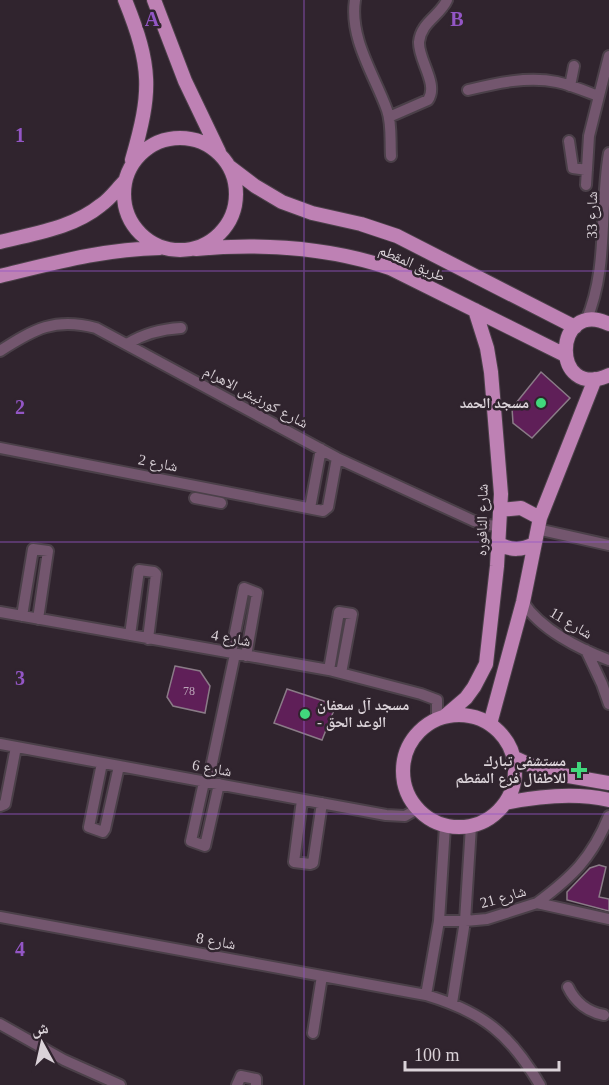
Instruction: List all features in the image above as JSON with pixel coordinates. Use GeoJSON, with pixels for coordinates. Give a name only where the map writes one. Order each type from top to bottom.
{"type":"FeatureCollection","features":[{"type":"Feature","properties":{"kind":"main road"},"geometry":{"type":"LineString","coordinates":[[125,0],[144,52],[147,84],[142,127],[124,182],[123,198],[127,215],[135,229],[148,240],[163,248]]}},
{"type":"Feature","properties":{"kind":"main road"},"geometry":{"type":"LineString","coordinates":[[0,276],[96,253],[132,248],[196,249],[211,241],[224,230],[232,215],[236,199],[236,183],[185,81],[154,0]]}},
{"type":"Feature","properties":{"kind":"main road"},"geometry":{"type":"LineString","coordinates":[[131,164],[152,144],[180,137],[195,139],[220,154]]}},
{"type":"Feature","properties":{"kind":"main road","name":"طريق المقطم"},"geometry":{"type":"LineString","coordinates":[[230,167],[255,186],[282,202],[312,213],[361,224],[397,236],[580,324],[598,321],[609,324]]}},
{"type":"Feature","properties":{"kind":"main road"},"geometry":{"type":"LineString","coordinates":[[0,242],[73,222],[102,205],[124,182]]}},
{"type":"Feature","properties":{"kind":"main road","name":"طريق المقطم"},"geometry":{"type":"LineString","coordinates":[[196,249],[278,247],[332,252],[361,258],[390,268],[565,355]]}},
{"type":"Feature","properties":{"kind":"main road","name":"شارع النافوره"},"geometry":{"type":"LineString","coordinates":[[441,718],[466,698],[486,664],[499,544],[501,494],[491,372],[487,348],[475,310]]}},
{"type":"Feature","properties":{"kind":"main road"},"geometry":{"type":"LineString","coordinates":[[490,724],[523,602],[538,523],[604,378],[584,377],[573,371],[565,355],[567,337],[580,324]]}},
{"type":"Feature","properties":{"kind":"main road"},"geometry":{"type":"LineString","coordinates":[[500,510],[521,508],[538,523]]}},
{"type":"Feature","properties":{"kind":"main road"},"geometry":{"type":"LineString","coordinates":[[499,544],[520,549],[534,544]]}},
{"type":"Feature","properties":{"kind":"main road"},"geometry":{"type":"LineString","coordinates":[[473,716],[490,724],[507,742],[513,757],[515,776],[505,803],[487,820],[471,826],[445,826],[425,816],[417,809],[406,790],[402,769],[412,739],[419,731],[441,718],[473,716]]}},
{"type":"Feature","properties":{"kind":"main road"},"geometry":{"type":"LineString","coordinates":[[513,757],[545,772],[609,783]]}},
{"type":"Feature","properties":{"kind":"main road"},"geometry":{"type":"LineString","coordinates":[[505,803],[535,797],[557,796],[593,796],[609,800]]}},
{"type":"Feature","properties":{"kind":"street"},"geometry":{"type":"LineString","coordinates":[[389,117],[430,97],[432,88],[420,48],[421,35],[426,24],[443,8],[447,0]]}},
{"type":"Feature","properties":{"kind":"street"},"geometry":{"type":"LineString","coordinates":[[354,2],[358,36],[365,62],[389,117],[391,156]]}},
{"type":"Feature","properties":{"kind":"street"},"geometry":{"type":"LineString","coordinates":[[586,185],[589,136],[609,56]]}},
{"type":"Feature","properties":{"kind":"street"},"geometry":{"type":"LineString","coordinates":[[570,86],[574,66]]}},
{"type":"Feature","properties":{"kind":"street"},"geometry":{"type":"LineString","coordinates":[[468,90],[513,81],[536,80],[570,86],[598,96]]}},
{"type":"Feature","properties":{"kind":"street"},"geometry":{"type":"LineString","coordinates":[[569,141],[573,168],[586,170]]}},
{"type":"Feature","properties":{"kind":"street","name":"شارع 33"},"geometry":{"type":"LineString","coordinates":[[580,324],[598,302],[607,280],[609,153]]}},
{"type":"Feature","properties":{"kind":"street","name":"شارع كورنيش الاهرام"},"geometry":{"type":"LineString","coordinates":[[0,351],[44,326],[70,323],[96,328],[337,458],[480,523],[500,526]]}},
{"type":"Feature","properties":{"kind":"street"},"geometry":{"type":"LineString","coordinates":[[127,344],[140,336],[153,332],[181,328]]}},
{"type":"Feature","properties":{"kind":"street","name":"شارع 2"},"geometry":{"type":"LineString","coordinates":[[0,448],[310,508]]}},
{"type":"Feature","properties":{"kind":"street"},"geometry":{"type":"LineString","coordinates":[[321,449],[310,508],[323,511],[328,507],[337,458]]}},
{"type":"Feature","properties":{"kind":"street"},"geometry":{"type":"LineString","coordinates":[[208,501],[210,489]]}},
{"type":"Feature","properties":{"kind":"street"},"geometry":{"type":"LineString","coordinates":[[195,498],[221,503]]}},
{"type":"Feature","properties":{"kind":"street"},"geometry":{"type":"LineString","coordinates":[[538,523],[609,545]]}},
{"type":"Feature","properties":{"kind":"street"},"geometry":{"type":"LineString","coordinates":[[22,616],[33,549],[48,551],[38,619]]}},
{"type":"Feature","properties":{"kind":"street"},"geometry":{"type":"LineString","coordinates":[[130,635],[138,571],[154,572],[156,574],[148,639]]}},
{"type":"Feature","properties":{"kind":"street"},"geometry":{"type":"LineString","coordinates":[[211,783],[191,842],[205,846],[211,783],[237,654],[244,588],[257,593],[237,654]]}},
{"type":"Feature","properties":{"kind":"street","name":"شارع 11"},"geometry":{"type":"LineString","coordinates":[[523,602],[538,621],[586,650],[609,660]]}},
{"type":"Feature","properties":{"kind":"street","name":"شارع 4"},"geometry":{"type":"LineString","coordinates":[[0,612],[329,670],[437,700],[441,718]]}},
{"type":"Feature","properties":{"kind":"street"},"geometry":{"type":"LineString","coordinates":[[329,670],[339,612],[350,612],[352,614],[341,673]]}},
{"type":"Feature","properties":{"kind":"street"},"geometry":{"type":"LineString","coordinates":[[586,650],[609,704]]}},
{"type":"Feature","properties":{"kind":"street","name":"شارع 6"},"geometry":{"type":"LineString","coordinates":[[0,744],[397,817],[411,814],[417,809]]}},
{"type":"Feature","properties":{"kind":"street"},"geometry":{"type":"LineString","coordinates":[[0,806],[5,804],[16,747]]}},
{"type":"Feature","properties":{"kind":"street"},"geometry":{"type":"LineString","coordinates":[[102,763],[89,827],[103,832],[119,766]]}},
{"type":"Feature","properties":{"kind":"street"},"geometry":{"type":"LineString","coordinates":[[302,800],[294,862],[310,864],[313,862],[321,803]]}},
{"type":"Feature","properties":{"kind":"street"},"geometry":{"type":"LineString","coordinates":[[537,903],[578,870],[595,846],[609,816]]}},
{"type":"Feature","properties":{"kind":"street"},"geometry":{"type":"LineString","coordinates":[[445,826],[439,921],[426,995],[452,1003],[480,1017],[505,1036],[540,1085]]}},
{"type":"Feature","properties":{"kind":"street"},"geometry":{"type":"LineString","coordinates":[[452,1003],[465,921],[471,826]]}},
{"type":"Feature","properties":{"kind":"street","name":"شارع 21"},"geometry":{"type":"LineString","coordinates":[[439,921],[465,921],[498,916],[537,903],[609,919]]}},
{"type":"Feature","properties":{"kind":"street","name":"شارع 8"},"geometry":{"type":"LineString","coordinates":[[0,916],[426,995]]}},
{"type":"Feature","properties":{"kind":"street"},"geometry":{"type":"LineString","coordinates":[[312,1033],[322,976]]}},
{"type":"Feature","properties":{"kind":"street"},"geometry":{"type":"LineString","coordinates":[[568,987],[579,1003],[592,1012],[607,1015]]}},
{"type":"Feature","properties":{"kind":"street"},"geometry":{"type":"LineString","coordinates":[[0,1024],[64,1060],[120,1085]]}},
{"type":"Feature","properties":{"kind":"street"},"geometry":{"type":"LineString","coordinates":[[237,1085],[241,1076],[256,1079],[256,1085]]}},
{"type":"Feature","properties":{"kind":"building","name":"مسجد الحمد"},"geometry":{"type":"Polygon","coordinates":[[[541,372],[570,398],[532,438],[513,423],[512,408],[541,372]]]}},
{"type":"Feature","properties":{"kind":"building"},"geometry":{"type":"Polygon","coordinates":[[[175,666],[200,671],[210,686],[205,713],[173,706],[167,697],[175,666]]]}},
{"type":"Feature","properties":{"kind":"building","name":"مسجد آل سعفان - الوعد الحق"},"geometry":{"type":"Polygon","coordinates":[[[287,689],[336,705],[322,740],[274,723],[287,689]]]}},
{"type":"Feature","properties":{"kind":"building"},"geometry":{"type":"Polygon","coordinates":[[[599,865],[606,867],[599,897],[609,899],[609,911],[567,900],[567,892],[590,868],[599,865]]]}},
{"type":"Feature","properties":{"kind":"place","name":"مسجد الحمد"},"geometry":{"type":"Point","coordinates":[541,403]}},
{"type":"Feature","properties":{"kind":"place","name":"مسجد آل سعفان - الوعد الحق"},"geometry":{"type":"Point","coordinates":[305,714]}},
{"type":"Feature","properties":{"kind":"place","name":"مستشفى تبارك للاطفال فرع المقطم"},"geometry":{"type":"Point","coordinates":[579,770]}}]}
